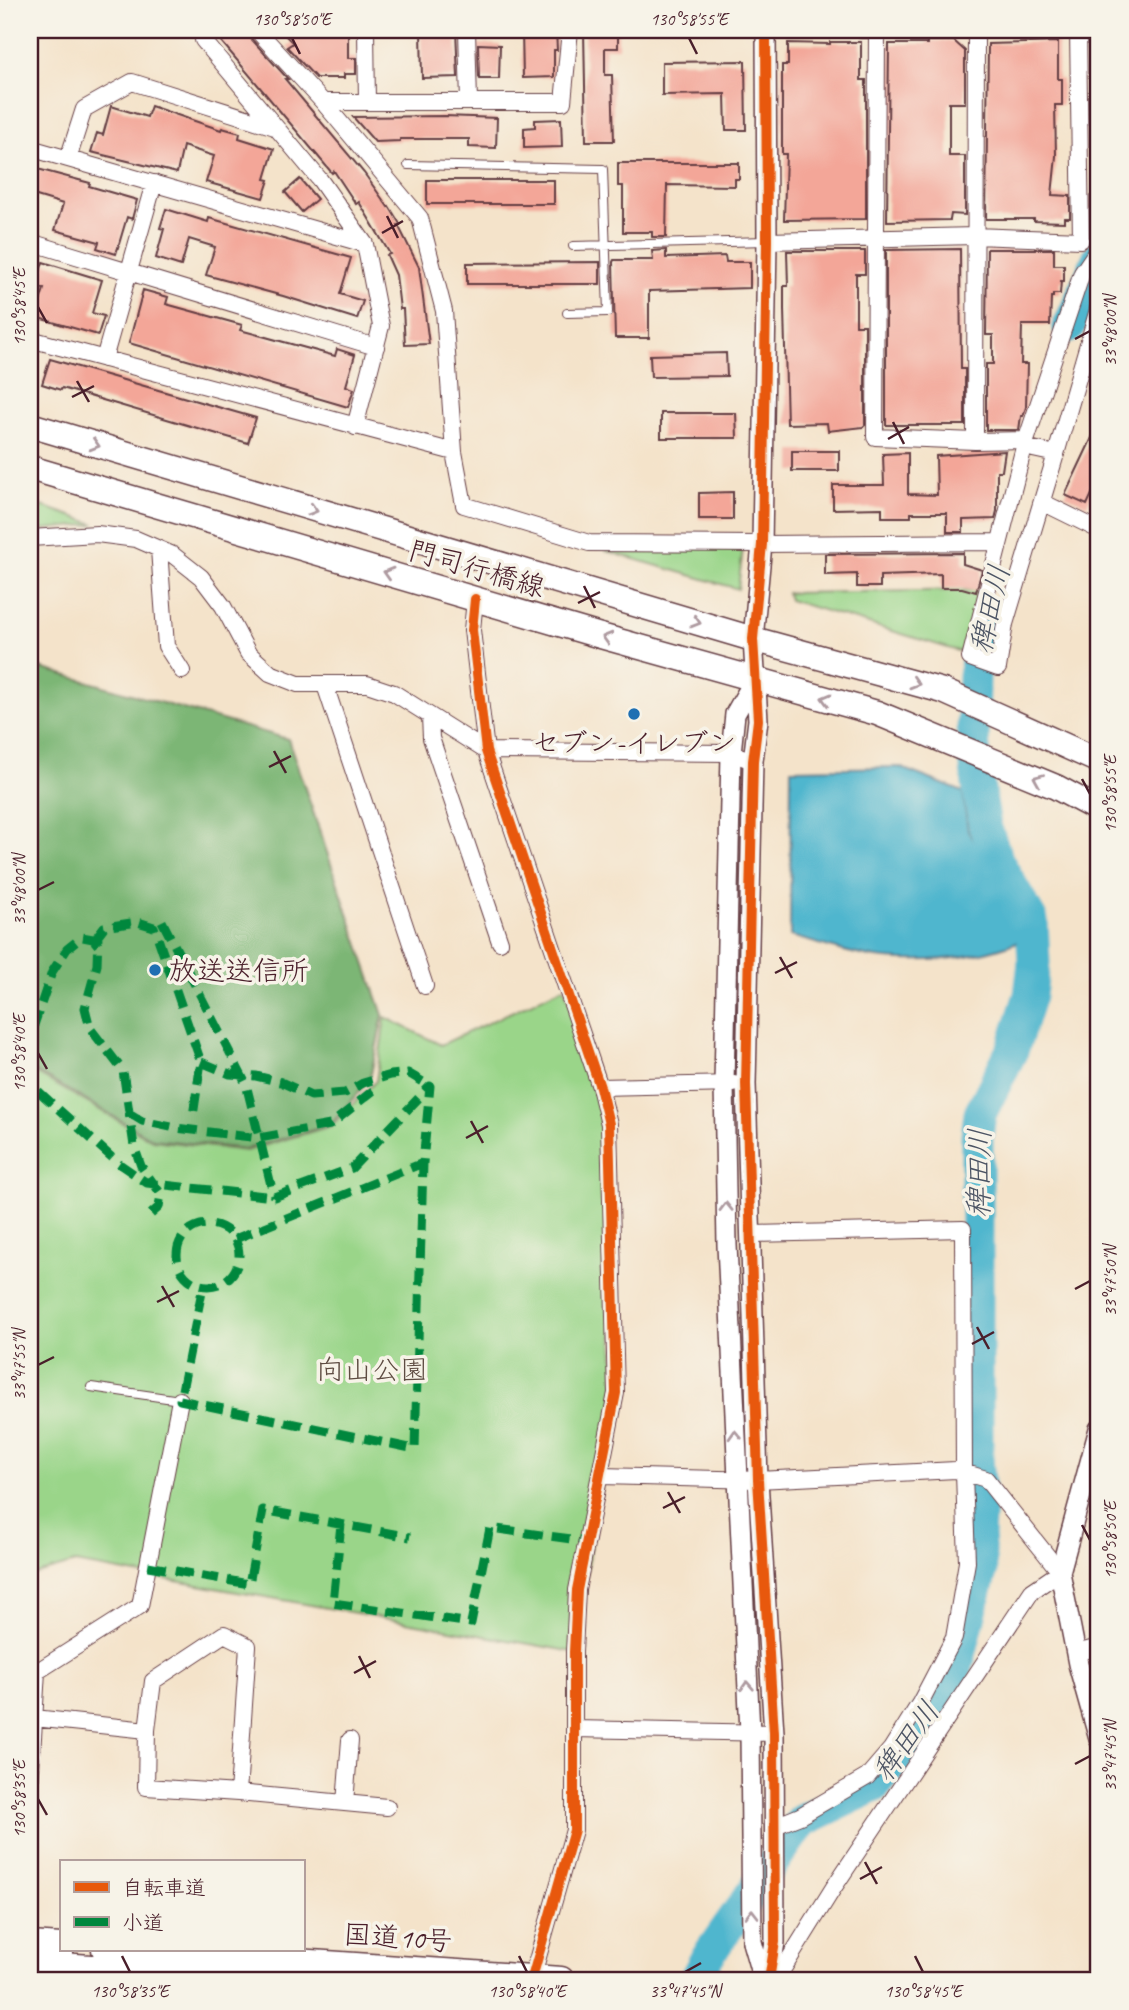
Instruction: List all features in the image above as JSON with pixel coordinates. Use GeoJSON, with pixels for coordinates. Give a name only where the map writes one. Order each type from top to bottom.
{"type":"FeatureCollection","features":[{"type":"Feature","properties":{"kind":"highway"},"geometry":{"type":"LineString","coordinates":[[30,1945],[60,1947]]}},
{"type":"Feature","properties":{"kind":"highway","name":"国道10号"},"geometry":{"type":"LineString","coordinates":[[123,1951],[300,1971],[561,1980]]}},
{"type":"Feature","properties":{"kind":"highway"},"geometry":{"type":"LineString","coordinates":[[30,1964],[274,1980]]}},
{"type":"Feature","properties":{"kind":"main road","name":"門司行橋線"},"geometry":{"type":"LineString","coordinates":[[30,425],[752,639],[943,691],[1099,761]]}},
{"type":"Feature","properties":{"kind":"main road","name":"門司行橋線"},"geometry":{"type":"LineString","coordinates":[[30,468],[475,599],[877,713],[1055,786],[1099,810]]}},
{"type":"Feature","properties":{"kind":"street"},"geometry":{"type":"LineString","coordinates":[[257,30],[323,102],[419,218],[444,311],[454,452],[464,505],[589,543],[999,542]]}},
{"type":"Feature","properties":{"kind":"street"},"geometry":{"type":"LineString","coordinates":[[366,30],[367,102]]}},
{"type":"Feature","properties":{"kind":"street"},"geometry":{"type":"LineString","coordinates":[[467,30],[469,102]]}},
{"type":"Feature","properties":{"kind":"street"},"geometry":{"type":"LineString","coordinates":[[323,102],[563,102],[570,30]]}},
{"type":"Feature","properties":{"kind":"street"},"geometry":{"type":"LineString","coordinates":[[766,30],[767,241],[762,544],[752,639],[758,720],[753,761],[746,1084],[758,1480],[774,1732],[775,1942],[769,1980]]}},
{"type":"Feature","properties":{"kind":"street"},"geometry":{"type":"LineString","coordinates":[[861,30],[1022,30]]}},
{"type":"Feature","properties":{"kind":"street"},"geometry":{"type":"LineString","coordinates":[[877,30],[875,437],[1025,443],[1056,454]]}},
{"type":"Feature","properties":{"kind":"street"},"geometry":{"type":"LineString","coordinates":[[975,441],[976,30]]}},
{"type":"Feature","properties":{"kind":"street"},"geometry":{"type":"LineString","coordinates":[[1078,30],[1081,240]]}},
{"type":"Feature","properties":{"kind":"street"},"geometry":{"type":"LineString","coordinates":[[203,40],[320,180],[365,244],[381,326],[355,427]]}},
{"type":"Feature","properties":{"kind":"street"},"geometry":{"type":"LineString","coordinates":[[68,159],[83,109],[132,82],[275,127]]}},
{"type":"Feature","properties":{"kind":"street"},"geometry":{"type":"LineString","coordinates":[[30,148],[365,244]]}},
{"type":"Feature","properties":{"kind":"street"},"geometry":{"type":"LineString","coordinates":[[104,359],[154,183]]}},
{"type":"Feature","properties":{"kind":"street"},"geometry":{"type":"LineString","coordinates":[[767,241],[975,236],[1099,239]]}},
{"type":"Feature","properties":{"kind":"street"},"geometry":{"type":"LineString","coordinates":[[30,242],[376,347]]}},
{"type":"Feature","properties":{"kind":"street"},"geometry":{"type":"LineString","coordinates":[[1099,248],[1082,273],[1025,443],[970,658],[998,667],[1005,624],[1095,335],[1099,306]]}},
{"type":"Feature","properties":{"kind":"street"},"geometry":{"type":"LineString","coordinates":[[30,339],[454,452]]}},
{"type":"Feature","properties":{"kind":"street"},"geometry":{"type":"LineString","coordinates":[[1042,502],[1099,530]]}},
{"type":"Feature","properties":{"kind":"street"},"geometry":{"type":"LineString","coordinates":[[30,538],[97,534],[136,540],[173,555],[201,577],[223,606],[248,653],[270,673],[298,684],[367,684],[394,693],[486,751],[731,753],[753,761]]}},
{"type":"Feature","properties":{"kind":"street"},"geometry":{"type":"LineString","coordinates":[[159,549],[166,646],[182,671]]}},
{"type":"Feature","properties":{"kind":"street"},"geometry":{"type":"LineString","coordinates":[[475,599],[472,630],[486,751],[600,1087],[609,1124],[616,1393],[577,1590],[574,1830],[532,1978]]}},
{"type":"Feature","properties":{"kind":"street"},"geometry":{"type":"LineString","coordinates":[[755,679],[734,714],[731,753],[724,1084],[727,1245],[750,1732],[752,1942],[763,1980]]}},
{"type":"Feature","properties":{"kind":"street"},"geometry":{"type":"LineString","coordinates":[[325,685],[425,986]]}},
{"type":"Feature","properties":{"kind":"street"},"geometry":{"type":"LineString","coordinates":[[430,716],[431,738],[500,942]]}},
{"type":"Feature","properties":{"kind":"street"},"geometry":{"type":"LineString","coordinates":[[600,1087],[746,1084]]}},
{"type":"Feature","properties":{"kind":"street"},"geometry":{"type":"LineString","coordinates":[[751,1234],[964,1230],[964,1473],[967,1562],[954,1638],[891,1749],[867,1777],[809,1812],[775,1826]]}},
{"type":"Feature","properties":{"kind":"street"},"geometry":{"type":"LineString","coordinates":[[30,1788],[34,1718],[33,1673],[140,1606],[180,1400]]}},
{"type":"Feature","properties":{"kind":"street"},"geometry":{"type":"LineString","coordinates":[[1099,1429],[1060,1572],[1076,1653],[1099,1739]]}},
{"type":"Feature","properties":{"kind":"street"},"geometry":{"type":"LineString","coordinates":[[601,1476],[758,1480],[956,1470],[986,1479],[1060,1572]]}},
{"type":"Feature","properties":{"kind":"street"},"geometry":{"type":"LineString","coordinates":[[776,1980],[834,1887],[1032,1591],[1060,1572]]}},
{"type":"Feature","properties":{"kind":"street"},"geometry":{"type":"LineString","coordinates":[[238,1793],[248,1646],[224,1634],[153,1681],[147,1730],[146,1787],[387,1807]]}},
{"type":"Feature","properties":{"kind":"street"},"geometry":{"type":"LineString","coordinates":[[1076,1653],[1099,1647]]}},
{"type":"Feature","properties":{"kind":"street"},"geometry":{"type":"LineString","coordinates":[[34,1718],[147,1730]]}},
{"type":"Feature","properties":{"kind":"street"},"geometry":{"type":"LineString","coordinates":[[575,1729],[774,1732]]}},
{"type":"Feature","properties":{"kind":"street"},"geometry":{"type":"LineString","coordinates":[[345,1803],[351,1740]]}},
{"type":"Feature","properties":{"kind":"lane"},"geometry":{"type":"LineString","coordinates":[[408,165],[603,169],[608,312],[567,313]]}},
{"type":"Feature","properties":{"kind":"lane"},"geometry":{"type":"LineString","coordinates":[[573,246],[767,241]]}},
{"type":"Feature","properties":{"kind":"lane"},"geometry":{"type":"LineString","coordinates":[[91,1387],[180,1400]]}},
{"type":"Feature","properties":{"kind":"green space"},"geometry":{"type":"Polygon","coordinates":[[[30,502],[95,524],[30,531],[30,502]]]}},
{"type":"Feature","properties":{"kind":"green space"},"geometry":{"type":"Polygon","coordinates":[[[608,545],[743,548],[738,589],[606,551],[608,545]]]}},
{"type":"Feature","properties":{"kind":"green space"},"geometry":{"type":"Polygon","coordinates":[[[986,590],[968,654],[789,600],[787,593],[986,590]]]}},
{"type":"Feature","properties":{"kind":"green space"},"geometry":{"type":"Polygon","coordinates":[[[30,665],[288,739],[383,1015],[370,1079],[330,1125],[246,1149],[153,1139],[30,1068],[30,665]]]}},
{"type":"Feature","properties":{"kind":"green space","name":"向山公園"},"geometry":{"type":"Polygon","coordinates":[[[564,987],[600,1087],[616,1393],[574,1652],[75,1563],[30,1576],[30,1070],[152,1140],[246,1151],[331,1126],[376,1081],[385,1017],[441,1045],[564,987]]]}},
{"type":"Feature","properties":{"kind":"water"},"geometry":{"type":"Polygon","coordinates":[[[899,767],[963,792],[968,830],[987,865],[1019,912],[1020,941],[971,955],[937,960],[903,960],[863,956],[790,936],[791,769],[899,767]]]}},
{"type":"Feature","properties":{"kind":"building"},"geometry":{"type":"Polygon","coordinates":[[[232,30],[243,30],[288,79],[285,79],[389,206],[419,267],[429,344],[405,345],[403,309],[400,309],[396,275],[387,255],[390,254],[359,202],[356,204],[334,171],[332,173],[220,40],[232,30]]]}},
{"type":"Feature","properties":{"kind":"building"},"geometry":{"type":"Polygon","coordinates":[[[280,30],[348,30],[348,58],[356,58],[356,74],[344,74],[344,78],[316,78],[287,47],[293,43],[280,30]]]}},
{"type":"Feature","properties":{"kind":"building"},"geometry":{"type":"Polygon","coordinates":[[[421,30],[456,30],[458,77],[422,78],[421,30]]]}},
{"type":"Feature","properties":{"kind":"building"},"geometry":{"type":"Polygon","coordinates":[[[522,30],[556,30],[554,77],[523,78],[522,30]]]}},
{"type":"Feature","properties":{"kind":"building"},"geometry":{"type":"Polygon","coordinates":[[[584,30],[618,30],[618,48],[605,48],[605,75],[612,75],[614,141],[586,141],[584,30]]]}},
{"type":"Feature","properties":{"kind":"building"},"geometry":{"type":"Polygon","coordinates":[[[927,41],[954,41],[965,51],[965,103],[949,103],[949,156],[965,156],[965,215],[951,214],[950,220],[887,221],[889,44],[927,44],[927,41]]]}},
{"type":"Feature","properties":{"kind":"building"},"geometry":{"type":"Polygon","coordinates":[[[861,42],[861,80],[866,80],[866,219],[784,220],[786,154],[782,154],[782,65],[788,65],[788,43],[861,42]]]}},
{"type":"Feature","properties":{"kind":"building"},"geometry":{"type":"Polygon","coordinates":[[[1058,42],[1058,79],[1062,79],[1062,105],[1055,105],[1056,156],[1052,195],[1070,196],[1070,218],[1064,218],[1064,222],[986,219],[988,44],[1058,42]]]}},
{"type":"Feature","properties":{"kind":"building"},"geometry":{"type":"Polygon","coordinates":[[[478,44],[500,45],[499,79],[480,79],[478,44]]]}},
{"type":"Feature","properties":{"kind":"building"},"geometry":{"type":"Polygon","coordinates":[[[745,61],[746,130],[726,130],[725,94],[662,95],[662,62],[745,61]]]}},
{"type":"Feature","properties":{"kind":"building"},"geometry":{"type":"Polygon","coordinates":[[[111,106],[147,117],[151,106],[221,130],[222,128],[240,133],[239,138],[274,149],[265,179],[269,180],[263,198],[206,182],[214,156],[183,146],[177,173],[91,152],[97,133],[103,135],[111,106]]]}},
{"type":"Feature","properties":{"kind":"building"},"geometry":{"type":"Polygon","coordinates":[[[353,117],[497,118],[496,148],[469,147],[469,139],[400,139],[375,142],[353,117]]]}},
{"type":"Feature","properties":{"kind":"building"},"geometry":{"type":"Polygon","coordinates":[[[561,119],[562,147],[524,148],[524,128],[535,127],[535,120],[561,119]]]}},
{"type":"Feature","properties":{"kind":"building"},"geometry":{"type":"Polygon","coordinates":[[[618,163],[739,163],[739,179],[735,179],[735,186],[667,185],[666,237],[652,237],[652,232],[623,232],[623,186],[618,186],[618,163]]]}},
{"type":"Feature","properties":{"kind":"building"},"geometry":{"type":"Polygon","coordinates":[[[30,167],[90,183],[89,186],[137,200],[132,219],[127,217],[116,254],[97,248],[99,242],[55,230],[63,204],[30,194],[30,167]]]}},
{"type":"Feature","properties":{"kind":"building"},"geometry":{"type":"Polygon","coordinates":[[[300,179],[317,199],[302,212],[285,192],[300,179]]]}},
{"type":"Feature","properties":{"kind":"building"},"geometry":{"type":"Polygon","coordinates":[[[427,180],[554,180],[554,204],[427,204],[427,180]]]}},
{"type":"Feature","properties":{"kind":"building"},"geometry":{"type":"Polygon","coordinates":[[[1091,196],[1099,196],[1099,218],[1091,218],[1091,196]]]}},
{"type":"Feature","properties":{"kind":"building"},"geometry":{"type":"Polygon","coordinates":[[[166,209],[208,222],[209,218],[351,258],[340,294],[363,301],[357,319],[206,275],[215,247],[189,239],[181,266],[156,258],[166,209]]]}},
{"type":"Feature","properties":{"kind":"building"},"geometry":{"type":"Polygon","coordinates":[[[960,249],[961,369],[965,369],[965,425],[886,425],[886,250],[960,249]]]}},
{"type":"Feature","properties":{"kind":"building"},"geometry":{"type":"Polygon","coordinates":[[[987,249],[1054,249],[1054,265],[1064,265],[1064,281],[1061,281],[1060,294],[1053,294],[1051,297],[1050,325],[1022,325],[1021,364],[1027,364],[1026,407],[1021,416],[1019,430],[986,430],[986,364],[993,364],[993,335],[986,335],[987,249]]]}},
{"type":"Feature","properties":{"kind":"building"},"geometry":{"type":"Polygon","coordinates":[[[666,250],[666,258],[725,256],[726,262],[750,262],[750,288],[649,291],[649,338],[615,338],[614,260],[653,260],[652,251],[666,250]]]}},
{"type":"Feature","properties":{"kind":"building"},"geometry":{"type":"Polygon","coordinates":[[[787,251],[865,251],[865,274],[856,274],[856,325],[865,325],[863,427],[828,431],[827,423],[787,424],[784,286],[788,286],[787,251]]]}},
{"type":"Feature","properties":{"kind":"building"},"geometry":{"type":"Polygon","coordinates":[[[43,262],[102,280],[92,313],[104,316],[98,335],[35,317],[44,289],[35,287],[43,262]]]}},
{"type":"Feature","properties":{"kind":"building"},"geometry":{"type":"Polygon","coordinates":[[[600,262],[600,284],[467,284],[467,263],[600,262]]]}},
{"type":"Feature","properties":{"kind":"building"},"geometry":{"type":"Polygon","coordinates":[[[143,290],[168,297],[166,304],[242,325],[240,330],[335,356],[337,349],[355,355],[346,386],[354,389],[348,407],[129,343],[143,290]]]}},
{"type":"Feature","properties":{"kind":"building"},"geometry":{"type":"Polygon","coordinates":[[[726,353],[727,376],[651,377],[650,355],[726,353]]]}},
{"type":"Feature","properties":{"kind":"building"},"geometry":{"type":"Polygon","coordinates":[[[50,359],[256,418],[248,443],[42,384],[50,359]]]}},
{"type":"Feature","properties":{"kind":"building"},"geometry":{"type":"Polygon","coordinates":[[[661,413],[736,413],[737,438],[661,438],[661,413]]]}},
{"type":"Feature","properties":{"kind":"building"},"geometry":{"type":"Polygon","coordinates":[[[1099,423],[1099,479],[1087,505],[1065,495],[1099,423]]]}},
{"type":"Feature","properties":{"kind":"building"},"geometry":{"type":"Polygon","coordinates":[[[792,451],[839,451],[839,471],[792,471],[792,451]]]}},
{"type":"Feature","properties":{"kind":"building"},"geometry":{"type":"Polygon","coordinates":[[[1005,451],[1002,471],[997,471],[995,519],[963,520],[963,532],[947,532],[947,513],[911,513],[911,517],[882,517],[882,508],[833,509],[833,485],[884,485],[883,454],[908,453],[908,494],[937,495],[936,456],[1005,451]]]}},
{"type":"Feature","properties":{"kind":"building"},"geometry":{"type":"Polygon","coordinates":[[[733,492],[733,519],[699,519],[699,493],[733,492]]]}},
{"type":"Feature","properties":{"kind":"building"},"geometry":{"type":"Polygon","coordinates":[[[963,553],[963,564],[982,570],[976,592],[962,588],[941,588],[941,574],[880,576],[880,587],[857,587],[857,574],[825,575],[825,554],[963,553]]]}},
{"type":"Feature","properties":{"kind":"waterway","name":"稗田川"},"geometry":{"type":"LineString","coordinates":[[1069,327],[1099,257]]}},
{"type":"Feature","properties":{"kind":"waterway","name":"稗田川"},"geometry":{"type":"LineString","coordinates":[[695,1980],[707,1957],[802,1821],[875,1786],[907,1746],[957,1666],[981,1571],[977,1457],[977,1136],[980,1114],[1013,1048],[1030,995],[1034,963],[1032,921],[998,862],[985,826],[978,784],[973,740],[974,676],[986,624]]}},
{"type":"Feature","properties":{"kind":"marked path"},"geometry":{"type":"LineString","coordinates":[[162,921],[246,1084],[274,1197]]}},
{"type":"Feature","properties":{"kind":"marked path"},"geometry":{"type":"LineString","coordinates":[[151,1214],[159,1207],[161,1194],[141,1166],[134,1146],[123,1071],[90,1028],[85,1008],[97,965],[98,935],[104,927],[138,922],[154,927],[201,1062],[193,1116]]}},
{"type":"Feature","properties":{"kind":"marked path"},"geometry":{"type":"LineString","coordinates":[[98,945],[93,939],[82,937],[67,949],[52,972],[34,1025],[36,1089],[118,1163],[147,1183],[274,1197],[352,1168],[430,1086],[423,1163],[415,1449],[180,1400],[203,1286]]}},
{"type":"Feature","properties":{"kind":"marked path"},"geometry":{"type":"LineString","coordinates":[[201,1062],[230,1074],[281,1082],[311,1096],[345,1093],[363,1083],[408,1073],[430,1086]]}},
{"type":"Feature","properties":{"kind":"marked path"},"geometry":{"type":"LineString","coordinates":[[129,1113],[142,1121],[176,1128],[259,1138],[330,1125],[374,1090]]}},
{"type":"Feature","properties":{"kind":"marked path"},"geometry":{"type":"LineString","coordinates":[[235,1239],[423,1163]]}},
{"type":"Feature","properties":{"kind":"marked path"},"geometry":{"type":"LineString","coordinates":[[208,1224],[230,1233],[239,1255],[230,1277],[208,1286],[186,1277],[177,1255],[186,1233],[208,1224]]}},
{"type":"Feature","properties":{"kind":"marked path"},"geometry":{"type":"LineString","coordinates":[[148,1566],[249,1584],[263,1510],[410,1537]]}},
{"type":"Feature","properties":{"kind":"marked path"},"geometry":{"type":"LineString","coordinates":[[341,1524],[333,1603],[471,1623],[490,1528],[586,1541]]}},
{"type":"Feature","properties":{"kind":"cycle path"},"geometry":{"type":"LineString","coordinates":[[766,30],[767,241],[762,544],[753,639],[758,720],[753,761],[746,1084],[758,1480],[774,1733],[775,1942],[769,1980]]}},
{"type":"Feature","properties":{"kind":"cycle path"},"geometry":{"type":"LineString","coordinates":[[475,599],[472,630],[486,751],[600,1087],[609,1124],[616,1393],[577,1590],[574,1652],[574,1830],[532,1978]]}},
{"type":"Feature","properties":{"kind":"place","name":"セブン-イレブン"},"geometry":{"type":"Point","coordinates":[634,714]}},
{"type":"Feature","properties":{"kind":"place","name":"放送送信所"},"geometry":{"type":"Point","coordinates":[155,970]}}]}
